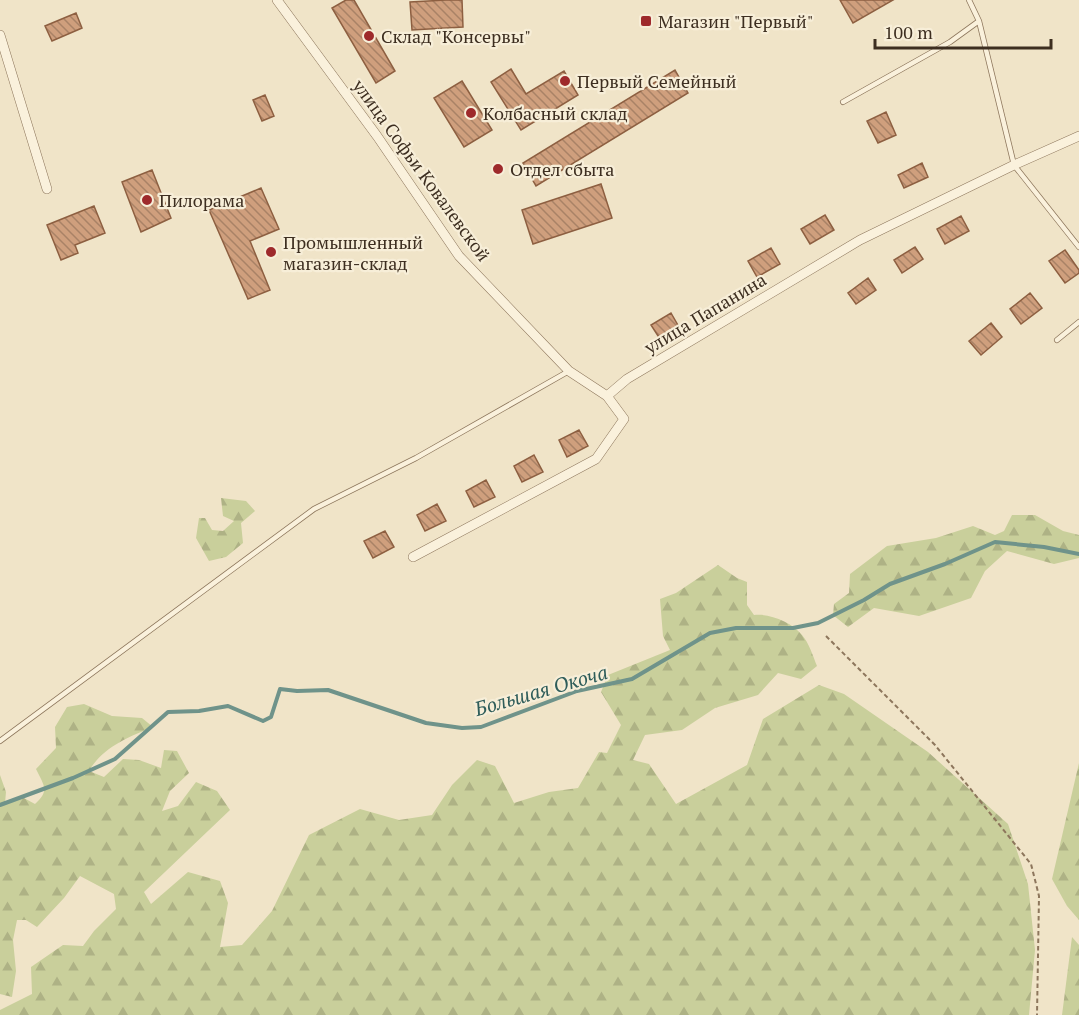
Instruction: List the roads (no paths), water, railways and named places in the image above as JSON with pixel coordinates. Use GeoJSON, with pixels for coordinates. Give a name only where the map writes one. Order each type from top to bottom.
{"type":"FeatureCollection","features":[{"type":"Feature","properties":{"kind":"street","name":"улица Софьи Ковалевской"},"geometry":{"type":"LineString","coordinates":[[277,0],[377,136],[459,256],[569,371],[607,396]]}},
{"type":"Feature","properties":{"kind":"street"},"geometry":{"type":"LineString","coordinates":[[0,35],[47,189]]}},
{"type":"Feature","properties":{"kind":"street","name":"улица Папанина"},"geometry":{"type":"LineString","coordinates":[[607,396],[627,379],[860,240],[1079,136]]}},
{"type":"Feature","properties":{"kind":"street"},"geometry":{"type":"LineString","coordinates":[[413,557],[596,459],[624,419],[607,396]]}},
{"type":"Feature","properties":{"kind":"lane"},"geometry":{"type":"LineString","coordinates":[[969,0],[979,21],[1014,165],[1079,247]]}},
{"type":"Feature","properties":{"kind":"lane"},"geometry":{"type":"LineString","coordinates":[[843,102],[950,42],[979,21]]}},
{"type":"Feature","properties":{"kind":"lane"},"geometry":{"type":"LineString","coordinates":[[1057,340],[1079,322]]}},
{"type":"Feature","properties":{"kind":"lane"},"geometry":{"type":"LineString","coordinates":[[0,741],[314,509],[416,458],[569,371]]}},
{"type":"Feature","properties":{"kind":"waterway","name":"Большая Окоча"},"geometry":{"type":"LineString","coordinates":[[0,805],[73,778],[115,759],[168,712],[199,711],[228,706],[263,721],[271,717],[280,689],[328,690],[426,723],[462,728],[481,727],[577,691],[632,679],[710,633],[736,628],[793,628],[818,623],[890,584],[945,564],[995,542],[1044,547],[1079,554]]}},
{"type":"Feature","properties":{"kind":"place","name":"Магазин \"Первый\""},"geometry":{"type":"Point","coordinates":[646,21]}},
{"type":"Feature","properties":{"kind":"place","name":"Склад \"Консервы\""},"geometry":{"type":"Point","coordinates":[369,36]}},
{"type":"Feature","properties":{"kind":"place","name":"Первый Семейный"},"geometry":{"type":"Point","coordinates":[565,81]}},
{"type":"Feature","properties":{"kind":"place","name":"Колбасный склад"},"geometry":{"type":"Point","coordinates":[471,113]}},
{"type":"Feature","properties":{"kind":"place","name":"Отдел сбыта"},"geometry":{"type":"Point","coordinates":[498,169]}},
{"type":"Feature","properties":{"kind":"place","name":"Пилорама"},"geometry":{"type":"Point","coordinates":[147,200]}},
{"type":"Feature","properties":{"kind":"place","name":"Промышленный магазин-склад"},"geometry":{"type":"Point","coordinates":[271,252]}}]}
